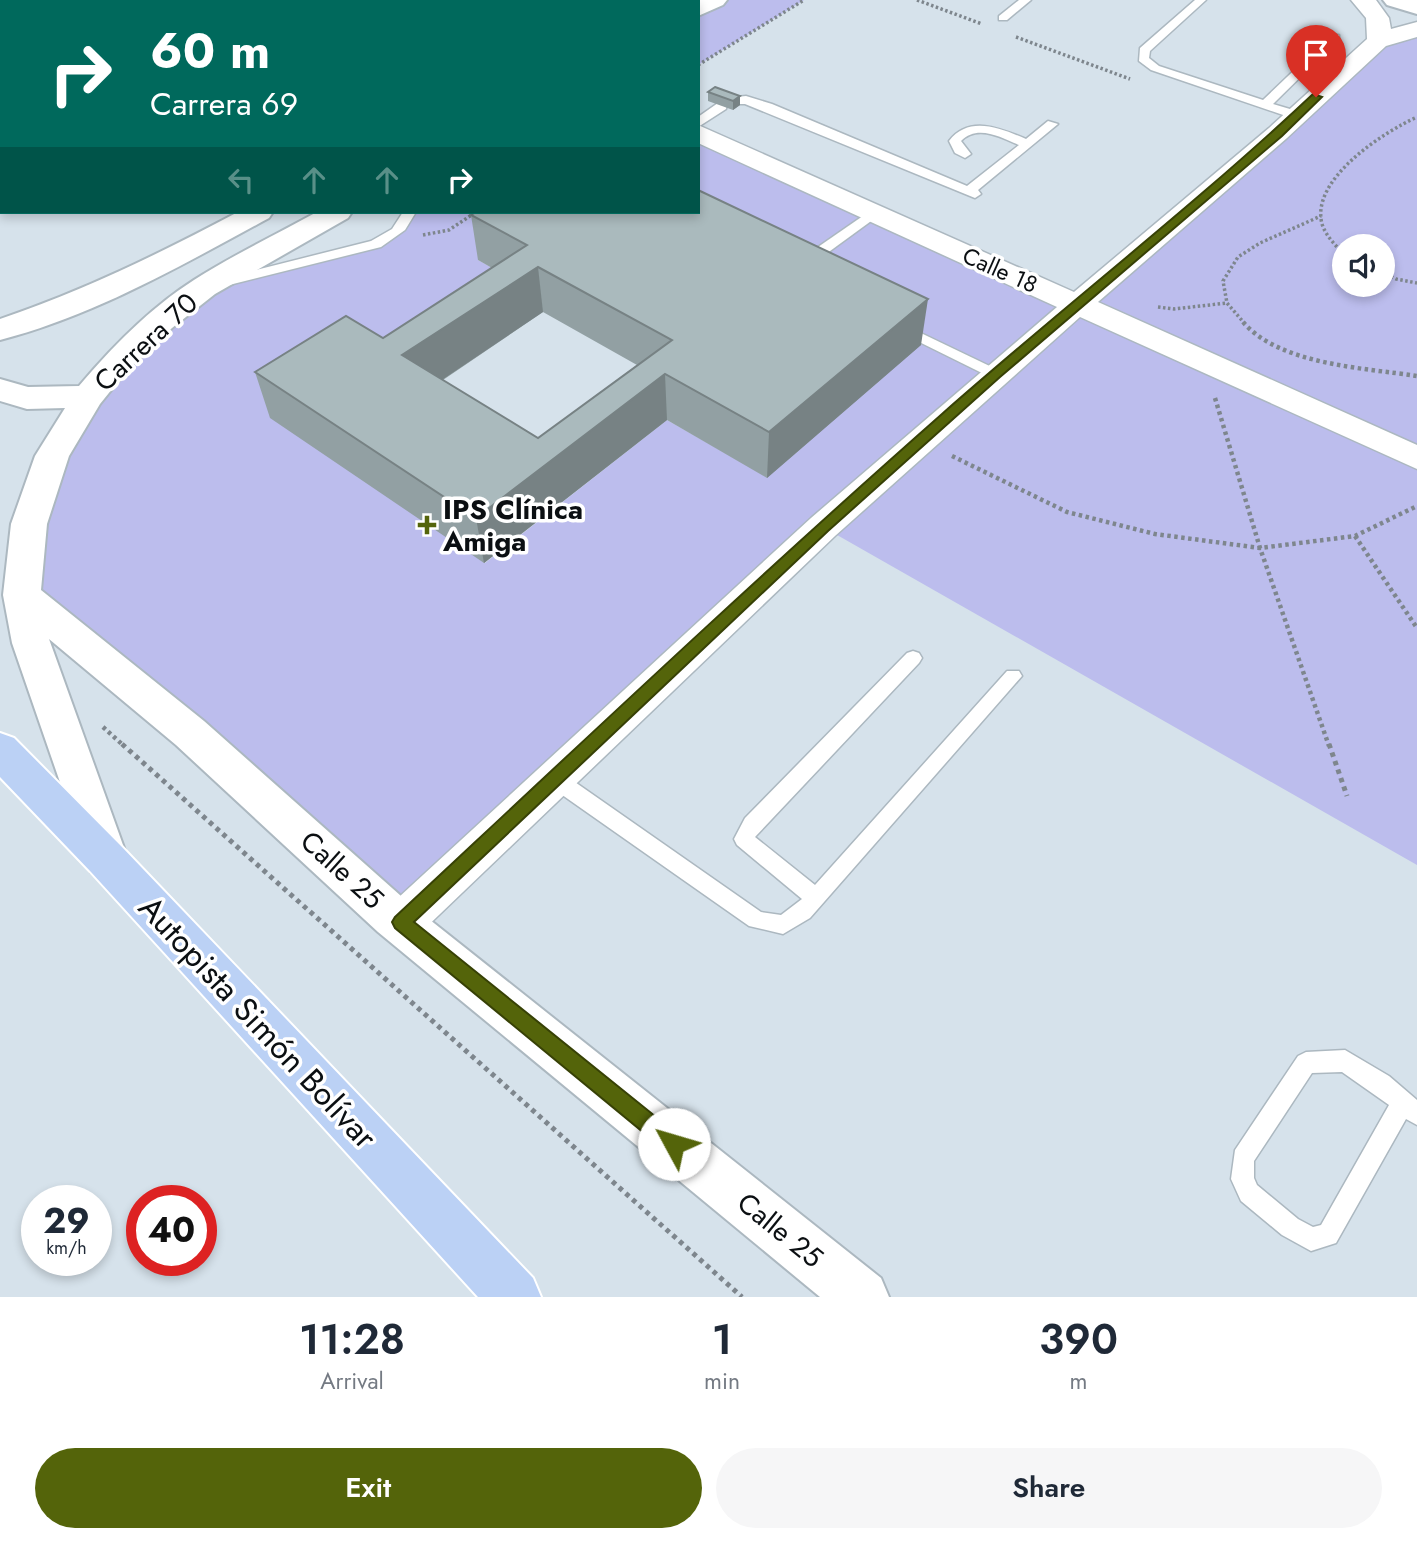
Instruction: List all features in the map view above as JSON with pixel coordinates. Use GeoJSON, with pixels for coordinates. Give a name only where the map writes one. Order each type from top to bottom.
{"type":"FeatureCollection","features":[{"type":"Feature","properties":{"kind":"highway","name":"Autopista Simón Bolívar"},"geometry":{"type":"LineString","coordinates":[[0,751],[106,859],[514,1297]]}},
{"type":"Feature","properties":{"kind":"street"},"geometry":{"type":"LineString","coordinates":[[1362,0],[1379,22],[1381,32],[1378,41]]}},
{"type":"Feature","properties":{"kind":"street"},"geometry":{"type":"LineString","coordinates":[[1395,0],[1417,7]]}},
{"type":"Feature","properties":{"kind":"street"},"geometry":{"type":"LineString","coordinates":[[401,922],[823,527],[995,374],[1079,306],[1378,41],[1417,29]]}},
{"type":"Feature","properties":{"kind":"street","name":"Calle 18"},"geometry":{"type":"LineString","coordinates":[[700,134],[1417,458]]}},
{"type":"Feature","properties":{"kind":"street","name":"Carrera 70"},"geometry":{"type":"LineString","coordinates":[[0,330],[76,304],[150,270],[255,214]]}},
{"type":"Feature","properties":{"kind":"street","name":"Carrera 70"},"geometry":{"type":"LineString","coordinates":[[106,859],[31,643],[22,595],[29,524],[52,456],[88,397],[127,353],[161,321],[204,287],[334,214]]}},
{"type":"Feature","properties":{"kind":"street"},"geometry":{"type":"LineString","coordinates":[[0,390],[27,398],[88,397]]}},
{"type":"Feature","properties":{"kind":"street","name":"Calle 25"},"geometry":{"type":"LineString","coordinates":[[22,595],[190,733],[401,922],[862,1297]]}},
{"type":"Feature","properties":{"kind":"lane"},"geometry":{"type":"LineString","coordinates":[[1003,18],[1026,0]]}},
{"type":"Feature","properties":{"kind":"lane"},"geometry":{"type":"LineString","coordinates":[[1201,0],[1144,50],[1143,59],[1155,68],[1296,115]]}},
{"type":"Feature","properties":{"kind":"lane"},"geometry":{"type":"LineString","coordinates":[[1265,105],[1335,37]]}},
{"type":"Feature","properties":{"kind":"lane"},"geometry":{"type":"LineString","coordinates":[[700,122],[726,103],[754,102],[972,193],[1052,124]]}},
{"type":"Feature","properties":{"kind":"lane"},"geometry":{"type":"LineString","coordinates":[[965,154],[959,150],[955,141],[969,130],[993,131],[1028,144]]}},
{"type":"Feature","properties":{"kind":"lane"},"geometry":{"type":"LineString","coordinates":[[810,259],[873,213]]}},
{"type":"Feature","properties":{"kind":"lane"},"geometry":{"type":"LineString","coordinates":[[204,287],[376,244],[395,234],[407,220],[408,214]]}},
{"type":"Feature","properties":{"kind":"lane"},"geometry":{"type":"LineString","coordinates":[[886,320],[995,374]]}},
{"type":"Feature","properties":{"kind":"lane"},"geometry":{"type":"LineString","coordinates":[[816,898],[744,839],[752,824],[913,658]]}},
{"type":"Feature","properties":{"kind":"lane"},"geometry":{"type":"LineString","coordinates":[[555,779],[756,920],[783,925],[803,912],[816,898],[1013,676]]}},
{"type":"Feature","properties":{"kind":"lane"},"geometry":{"type":"LineString","coordinates":[[1345,1061],[1381,1084],[1409,1109],[1328,1235],[1311,1239],[1290,1227],[1249,1193],[1242,1179],[1243,1158],[1306,1063],[1345,1061]]}},
{"type":"Feature","properties":{"kind":"path"},"geometry":{"type":"LineString","coordinates":[[700,64],[804,0]]}},
{"type":"Feature","properties":{"kind":"path"},"geometry":{"type":"LineString","coordinates":[[917,0],[981,24]]}},
{"type":"Feature","properties":{"kind":"path"},"geometry":{"type":"LineString","coordinates":[[1007,33],[1136,81]]}},
{"type":"Feature","properties":{"kind":"path"},"geometry":{"type":"LineString","coordinates":[[1332,241],[1326,234],[1321,216],[1324,196],[1363,150],[1394,126],[1417,117]]}},
{"type":"Feature","properties":{"kind":"path"},"geometry":{"type":"LineString","coordinates":[[395,234],[410,237],[449,230],[473,214]]}},
{"type":"Feature","properties":{"kind":"path"},"geometry":{"type":"LineString","coordinates":[[1321,216],[1260,243],[1238,257],[1223,281],[1227,303],[1249,329],[1278,347],[1318,361],[1417,376]]}},
{"type":"Feature","properties":{"kind":"path"},"geometry":{"type":"LineString","coordinates":[[1395,278],[1417,283]]}},
{"type":"Feature","properties":{"kind":"path"},"geometry":{"type":"LineString","coordinates":[[1154,306],[1174,309],[1227,303]]}},
{"type":"Feature","properties":{"kind":"path"},"geometry":{"type":"LineString","coordinates":[[1214,393],[1260,548],[1347,796]]}},
{"type":"Feature","properties":{"kind":"path"},"geometry":{"type":"LineString","coordinates":[[942,451],[1067,512],[1155,534],[1260,548],[1355,536],[1417,506]]}},
{"type":"Feature","properties":{"kind":"path"},"geometry":{"type":"LineString","coordinates":[[1355,536],[1417,628]]}},
{"type":"Feature","properties":{"kind":"path"},"geometry":{"type":"LineString","coordinates":[[95,720],[742,1297]]}},
{"type":"Feature","properties":{"kind":"shaded area"},"geometry":{"type":"Polygon","coordinates":[[[715,0],[804,0],[700,64],[700,8],[715,0]]]}},
{"type":"Feature","properties":{"kind":"shaded area"},"geometry":{"type":"Polygon","coordinates":[[[1417,29],[1417,865],[823,527],[394,918],[22,595],[88,397],[204,287],[376,244],[407,220],[408,214],[551,214],[478,260],[533,291],[393,384],[485,563],[667,420],[767,477],[699,214],[700,134],[1079,306],[1378,41],[1417,29]]]}},
{"type":"Feature","properties":{"kind":"building"},"geometry":{"type":"Polygon","coordinates":[[[715,87],[740,96],[733,101],[708,92],[715,87]]]}},
{"type":"Feature","properties":{"kind":"building"},"geometry":{"type":"Polygon","coordinates":[[[700,191],[928,299],[769,432],[665,374],[476,518],[255,372],[346,316],[383,338],[527,245],[471,215],[700,214],[700,191]],[[538,267],[402,355],[538,438],[672,340],[538,267]]]}},
{"type":"Feature","properties":{"kind":"place","name":"IPS Clínica Amiga"},"geometry":{"type":"Point","coordinates":[427,525]}},
{"type":"Feature","properties":{"kind":"route"},"geometry":{"type":"LineString","coordinates":[[674,1144],[401,922],[823,527],[995,374],[1079,306],[1316,97]]}}]}
